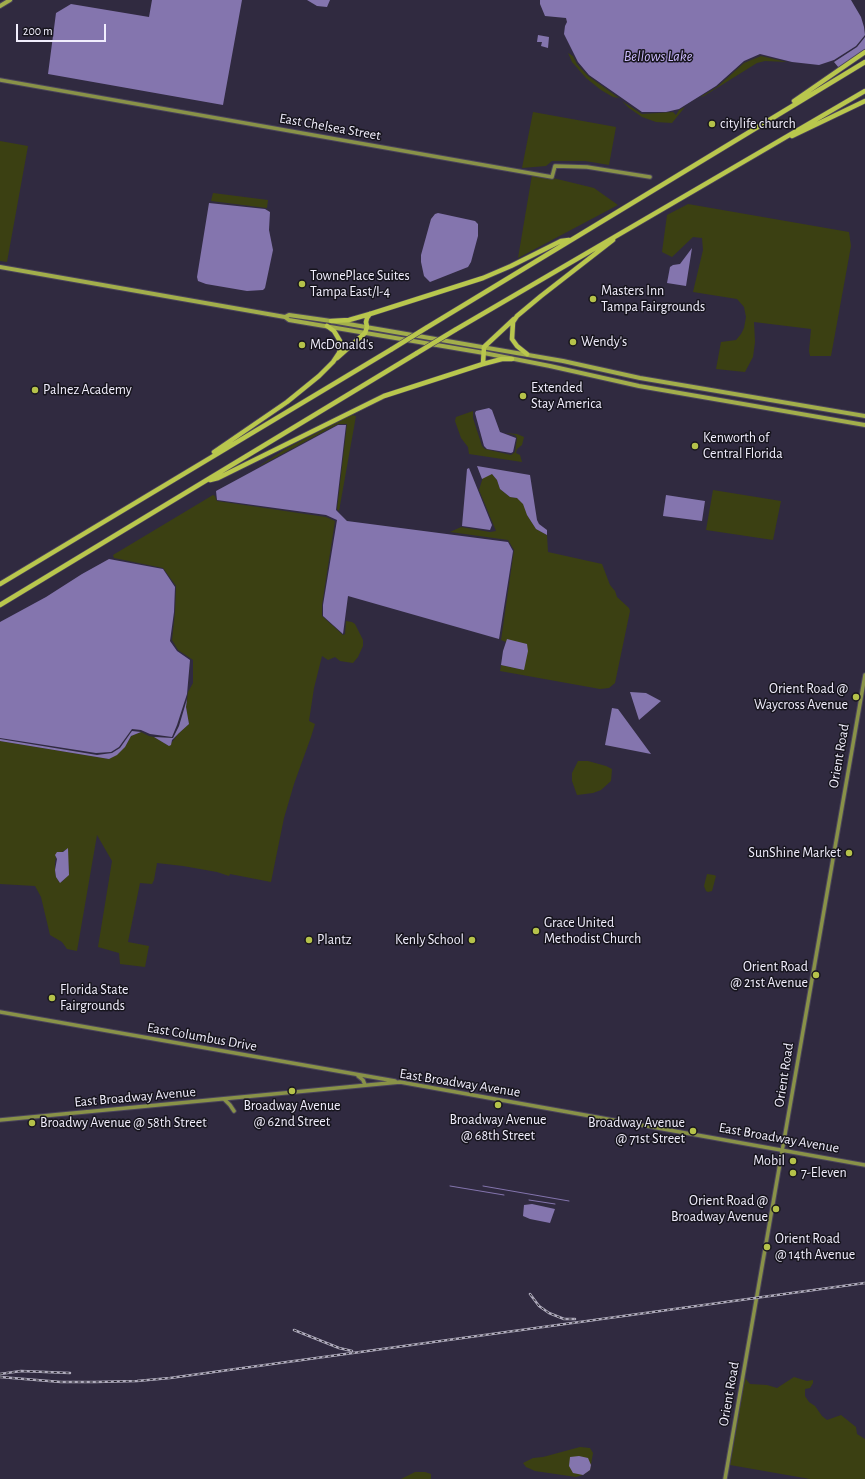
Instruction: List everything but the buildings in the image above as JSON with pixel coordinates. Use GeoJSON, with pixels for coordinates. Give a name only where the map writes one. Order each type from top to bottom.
{"type":"FeatureCollection","features":[{"type":"Feature","properties":{"kind":"highway"},"geometry":{"type":"LineString","coordinates":[[765,122],[865,52]]}},
{"type":"Feature","properties":{"kind":"highway"},"geometry":{"type":"LineString","coordinates":[[0,584],[664,185],[865,62]]}},
{"type":"Feature","properties":{"kind":"highway"},"geometry":{"type":"LineString","coordinates":[[0,605],[455,330],[865,91]]}},
{"type":"Feature","properties":{"kind":"highway"},"geometry":{"type":"LineString","coordinates":[[782,139],[798,134],[865,101]]}},
{"type":"Feature","properties":{"kind":"highway"},"geometry":{"type":"LineString","coordinates":[[483,364],[484,347],[517,316],[629,228]]}},
{"type":"Feature","properties":{"kind":"highway"},"geometry":{"type":"LineString","coordinates":[[331,321],[349,320],[370,314],[493,274],[561,241],[571,240]]}},
{"type":"Feature","properties":{"kind":"highway"},"geometry":{"type":"LineString","coordinates":[[178,476],[282,405],[319,376],[365,333],[367,318],[370,314]]}},
{"type":"Feature","properties":{"kind":"highway"},"geometry":{"type":"LineString","coordinates":[[517,316],[513,322],[512,339],[517,346],[527,354]]}},
{"type":"Feature","properties":{"kind":"highway"},"geometry":{"type":"LineString","coordinates":[[319,376],[339,353],[340,346],[338,336],[327,326]]}},
{"type":"Feature","properties":{"kind":"highway"},"geometry":{"type":"LineString","coordinates":[[204,481],[225,474],[384,396],[483,364],[512,359]]}},
{"type":"Feature","properties":{"kind":"main road"},"geometry":{"type":"LineString","coordinates":[[0,6],[10,0]]}},
{"type":"Feature","properties":{"kind":"main road"},"geometry":{"type":"LineString","coordinates":[[0,267],[284,317],[289,320],[484,353],[639,386],[865,425]]}},
{"type":"Feature","properties":{"kind":"main road"},"geometry":{"type":"LineString","coordinates":[[284,317],[289,315],[331,321],[563,360],[640,378],[865,416]]}},
{"type":"Feature","properties":{"kind":"main road"},"geometry":{"type":"LineString","coordinates":[[713,391],[719,399]]}},
{"type":"Feature","properties":{"kind":"main road"},"geometry":{"type":"LineString","coordinates":[[719,399],[728,393]]}},
{"type":"Feature","properties":{"kind":"street","name":"East Chelsea Street"},"geometry":{"type":"LineString","coordinates":[[0,80],[552,177],[554,166],[586,167],[650,177]]}},
{"type":"Feature","properties":{"kind":"street","name":"Orient Road"},"geometry":{"type":"LineString","coordinates":[[725,1479],[801,1034],[865,675]]}},
{"type":"Feature","properties":{"kind":"street","name":"East Columbus Drive"},"geometry":{"type":"LineString","coordinates":[[0,1012],[400,1082]]}},
{"type":"Feature","properties":{"kind":"street"},"geometry":{"type":"LineString","coordinates":[[355,1075],[363,1080],[364,1086]]}},
{"type":"Feature","properties":{"kind":"street"},"geometry":{"type":"LineString","coordinates":[[377,1078],[380,1079],[382,1083]]}},
{"type":"Feature","properties":{"kind":"street","name":"East Broadway Avenue"},"geometry":{"type":"LineString","coordinates":[[0,1120],[400,1082],[555,1111],[865,1165]]}},
{"type":"Feature","properties":{"kind":"street"},"geometry":{"type":"LineString","coordinates":[[224,1099],[234,1111]]}},
{"type":"Feature","properties":{"kind":"green space"},"geometry":{"type":"Polygon","coordinates":[[[568,53],[573,56],[577,64],[588,76],[619,98],[613,97],[601,90],[586,78],[572,62],[568,53]]]}},
{"type":"Feature","properties":{"kind":"green space"},"geometry":{"type":"Polygon","coordinates":[[[761,56],[787,62],[765,61],[757,63],[704,96],[700,97],[717,87],[744,63],[761,56]]]}},
{"type":"Feature","properties":{"kind":"green space"},"geometry":{"type":"Polygon","coordinates":[[[622,101],[642,114],[673,112],[676,115],[679,110],[685,107],[672,123],[656,122],[642,117],[622,101]]]}},
{"type":"Feature","properties":{"kind":"green space"},"geometry":{"type":"Polygon","coordinates":[[[533,112],[616,127],[609,165],[585,161],[552,161],[546,166],[522,168],[533,112]]]}},
{"type":"Feature","properties":{"kind":"green space"},"geometry":{"type":"Polygon","coordinates":[[[0,141],[28,146],[7,262],[0,261],[0,141]]]}},
{"type":"Feature","properties":{"kind":"green space"},"geometry":{"type":"Polygon","coordinates":[[[532,175],[551,179],[553,178],[594,188],[618,205],[518,258],[532,175]]]}},
{"type":"Feature","properties":{"kind":"green space"},"geometry":{"type":"Polygon","coordinates":[[[213,193],[268,200],[267,208],[211,201],[213,193]]]}},
{"type":"Feature","properties":{"kind":"green space"},"geometry":{"type":"Polygon","coordinates":[[[688,204],[849,232],[851,246],[831,356],[810,356],[811,329],[754,322],[755,342],[753,357],[745,372],[716,369],[721,342],[736,340],[744,328],[746,317],[744,307],[737,299],[693,292],[703,250],[702,238],[693,237],[672,257],[662,252],[667,215],[688,204]]]}},
{"type":"Feature","properties":{"kind":"green space"},"geometry":{"type":"Polygon","coordinates":[[[473,411],[473,418],[482,446],[485,449],[511,455],[515,452],[517,438],[515,435],[505,433],[517,434],[524,437],[522,445],[517,449],[516,453],[520,455],[522,462],[469,454],[468,447],[461,438],[455,421],[456,417],[473,411]]]}},
{"type":"Feature","properties":{"kind":"green space"},"geometry":{"type":"Polygon","coordinates":[[[351,415],[356,416],[339,511],[337,509],[347,424],[338,424],[256,468],[287,448],[351,415]]]}},
{"type":"Feature","properties":{"kind":"green space"},"geometry":{"type":"Polygon","coordinates":[[[492,474],[497,480],[500,489],[510,497],[517,498],[524,504],[527,515],[536,529],[547,535],[548,552],[602,564],[610,585],[615,591],[617,597],[629,608],[630,611],[615,683],[609,688],[600,689],[500,671],[501,665],[524,670],[507,640],[506,642],[501,640],[514,550],[508,540],[450,532],[461,527],[490,532],[496,531],[479,490],[483,477],[492,474]]]}},
{"type":"Feature","properties":{"kind":"green space"},"geometry":{"type":"Polygon","coordinates":[[[713,490],[781,501],[773,540],[706,530],[713,490]]]}},
{"type":"Feature","properties":{"kind":"green space"},"geometry":{"type":"Polygon","coordinates":[[[213,495],[217,501],[326,517],[335,521],[322,605],[322,616],[343,635],[345,634],[346,621],[352,622],[355,624],[363,640],[363,646],[358,657],[353,663],[340,661],[335,657],[328,660],[322,656],[314,688],[309,721],[315,724],[284,818],[271,882],[230,874],[229,876],[217,872],[183,866],[157,863],[152,884],[140,883],[128,942],[149,946],[145,967],[120,964],[119,953],[98,947],[112,861],[97,835],[77,951],[67,949],[62,942],[50,935],[41,897],[35,886],[0,884],[0,741],[109,759],[125,747],[131,736],[141,732],[154,737],[169,746],[179,733],[189,724],[186,707],[188,692],[193,683],[193,660],[178,650],[172,640],[176,586],[163,568],[114,558],[113,555],[213,495]],[[67,849],[56,857],[55,870],[56,877],[59,882],[62,882],[69,874],[67,849]]]}},
{"type":"Feature","properties":{"kind":"green space"},"geometry":{"type":"Polygon","coordinates":[[[578,761],[588,761],[612,769],[611,781],[601,790],[593,793],[577,795],[572,781],[572,773],[578,761]]]}},
{"type":"Feature","properties":{"kind":"green space"},"geometry":{"type":"Polygon","coordinates":[[[707,874],[716,876],[712,891],[708,892],[704,886],[707,874]]]}},
{"type":"Feature","properties":{"kind":"green space"},"geometry":{"type":"Polygon","coordinates":[[[794,1377],[807,1381],[813,1380],[810,1388],[805,1389],[805,1396],[822,1416],[827,1420],[841,1415],[856,1427],[857,1434],[865,1439],[865,1479],[810,1479],[730,1465],[745,1378],[750,1384],[767,1385],[777,1388],[794,1377]]]}},
{"type":"Feature","properties":{"kind":"green space"},"geometry":{"type":"Polygon","coordinates":[[[580,1447],[590,1448],[593,1453],[590,1470],[583,1475],[576,1477],[535,1471],[526,1467],[523,1463],[533,1458],[543,1457],[580,1447]]]}},
{"type":"Feature","properties":{"kind":"green space"},"geometry":{"type":"Polygon","coordinates":[[[415,1472],[425,1472],[431,1474],[431,1479],[401,1479],[415,1472]]]}},
{"type":"Feature","properties":{"kind":"water"},"geometry":{"type":"Polygon","coordinates":[[[152,0],[242,0],[223,105],[48,74],[56,13],[71,4],[149,17],[152,0]]]}},
{"type":"Feature","properties":{"kind":"water"},"geometry":{"type":"Polygon","coordinates":[[[307,0],[330,0],[327,7],[317,6],[307,0]]]}},
{"type":"Feature","properties":{"kind":"water","name":"Bellows Lake"},"geometry":{"type":"Polygon","coordinates":[[[540,0],[851,0],[861,17],[865,35],[856,46],[834,60],[819,65],[792,62],[760,54],[744,61],[716,86],[679,109],[666,112],[642,112],[589,75],[578,62],[564,34],[567,22],[566,18],[545,16],[540,0]]]}},
{"type":"Feature","properties":{"kind":"water"},"geometry":{"type":"Polygon","coordinates":[[[538,35],[549,37],[548,48],[541,46],[542,42],[537,42],[538,35]]]}},
{"type":"Feature","properties":{"kind":"water"},"geometry":{"type":"Polygon","coordinates":[[[865,37],[865,50],[839,68],[834,62],[857,47],[865,37]]]}},
{"type":"Feature","properties":{"kind":"water"},"geometry":{"type":"Polygon","coordinates":[[[209,203],[265,209],[270,212],[269,230],[273,250],[265,288],[263,290],[247,291],[206,284],[198,281],[197,277],[209,203]]]}},
{"type":"Feature","properties":{"kind":"water"},"geometry":{"type":"Polygon","coordinates":[[[438,213],[475,221],[478,224],[478,236],[471,262],[468,267],[430,282],[424,276],[421,255],[431,219],[438,213]]]}},
{"type":"Feature","properties":{"kind":"water"},"geometry":{"type":"Polygon","coordinates":[[[692,248],[686,286],[667,283],[670,267],[680,264],[692,248]]]}},
{"type":"Feature","properties":{"kind":"water"},"geometry":{"type":"Polygon","coordinates":[[[489,408],[492,410],[500,432],[516,438],[513,452],[511,453],[487,449],[484,446],[475,413],[476,411],[489,408]]]}},
{"type":"Feature","properties":{"kind":"water"},"geometry":{"type":"Polygon","coordinates":[[[338,425],[346,425],[336,510],[347,521],[508,542],[513,551],[499,639],[348,596],[343,634],[323,616],[323,605],[337,520],[326,515],[217,500],[216,491],[338,425]]]}},
{"type":"Feature","properties":{"kind":"water"},"geometry":{"type":"Polygon","coordinates":[[[477,466],[530,475],[537,520],[539,524],[547,530],[547,535],[536,529],[527,515],[523,504],[517,498],[510,497],[500,489],[497,480],[492,474],[482,479],[477,466]]]}},
{"type":"Feature","properties":{"kind":"water"},"geometry":{"type":"Polygon","coordinates":[[[469,468],[492,525],[490,530],[462,526],[467,469],[469,468]]]}},
{"type":"Feature","properties":{"kind":"water"},"geometry":{"type":"Polygon","coordinates":[[[666,495],[705,501],[702,521],[663,516],[666,495]]]}},
{"type":"Feature","properties":{"kind":"water"},"geometry":{"type":"Polygon","coordinates":[[[109,559],[163,569],[175,587],[174,612],[170,641],[177,651],[190,660],[187,694],[172,737],[150,734],[141,730],[132,729],[119,747],[111,752],[96,753],[0,738],[0,622],[46,597],[109,559]]]}},
{"type":"Feature","properties":{"kind":"water"},"geometry":{"type":"Polygon","coordinates":[[[507,639],[527,644],[528,651],[524,670],[501,665],[507,639]]]}},
{"type":"Feature","properties":{"kind":"water"},"geometry":{"type":"Polygon","coordinates":[[[630,692],[646,693],[661,701],[639,720],[630,692]]]}},
{"type":"Feature","properties":{"kind":"water"},"geometry":{"type":"Polygon","coordinates":[[[187,699],[186,707],[189,724],[172,740],[171,745],[169,746],[154,737],[173,738],[179,726],[187,699]]]}},
{"type":"Feature","properties":{"kind":"water"},"geometry":{"type":"Polygon","coordinates":[[[612,708],[618,709],[651,754],[605,745],[612,708]]]}},
{"type":"Feature","properties":{"kind":"water"},"geometry":{"type":"Polygon","coordinates":[[[132,731],[141,732],[131,736],[125,747],[117,755],[109,759],[0,741],[0,739],[97,755],[112,753],[120,748],[132,731]]]}},
{"type":"Feature","properties":{"kind":"water"},"geometry":{"type":"Polygon","coordinates":[[[68,848],[69,875],[60,883],[56,877],[55,870],[57,859],[55,855],[57,852],[63,852],[68,848]]]}},
{"type":"Feature","properties":{"kind":"water"},"geometry":{"type":"Polygon","coordinates":[[[532,1204],[555,1209],[550,1223],[523,1216],[524,1205],[532,1204]]]}},
{"type":"Feature","properties":{"kind":"water"},"geometry":{"type":"Polygon","coordinates":[[[579,1456],[588,1458],[591,1465],[590,1470],[583,1475],[573,1473],[569,1466],[570,1457],[579,1456]]]}},
{"type":"Feature","properties":{"kind":"waterway"},"geometry":{"type":"LineString","coordinates":[[450,1186],[504,1195]]}},
{"type":"Feature","properties":{"kind":"waterway"},"geometry":{"type":"LineString","coordinates":[[483,1186],[569,1201]]}},
{"type":"Feature","properties":{"kind":"waterway"},"geometry":{"type":"LineString","coordinates":[[529,1200],[555,1204]]}},
{"type":"Feature","properties":{"kind":"railway"},"geometry":{"type":"LineString","coordinates":[[0,1377],[61,1382],[137,1381],[170,1378],[865,1283]]}},
{"type":"Feature","properties":{"kind":"railway"},"geometry":{"type":"LineString","coordinates":[[530,1294],[539,1306],[549,1313],[564,1319],[575,1319]]}},
{"type":"Feature","properties":{"kind":"railway"},"geometry":{"type":"LineString","coordinates":[[294,1330],[339,1348],[352,1351]]}},
{"type":"Feature","properties":{"kind":"railway"},"geometry":{"type":"LineString","coordinates":[[0,1374],[21,1371],[70,1373]]}},
{"type":"Feature","properties":{"kind":"place","name":"citylife church"},"geometry":{"type":"Point","coordinates":[712,124]}},
{"type":"Feature","properties":{"kind":"place","name":"TownePlace Suites Tampa East/I-4"},"geometry":{"type":"Point","coordinates":[302,284]}},
{"type":"Feature","properties":{"kind":"place","name":"Masters Inn Tampa Fairgrounds"},"geometry":{"type":"Point","coordinates":[593,299]}},
{"type":"Feature","properties":{"kind":"place","name":"Wendy's"},"geometry":{"type":"Point","coordinates":[573,342]}},
{"type":"Feature","properties":{"kind":"place","name":"McDonald's"},"geometry":{"type":"Point","coordinates":[302,345]}},
{"type":"Feature","properties":{"kind":"place","name":"Palnez Academy"},"geometry":{"type":"Point","coordinates":[35,390]}},
{"type":"Feature","properties":{"kind":"place","name":"Extended Stay America"},"geometry":{"type":"Point","coordinates":[523,396]}},
{"type":"Feature","properties":{"kind":"place","name":"Kenworth of Central Florida"},"geometry":{"type":"Point","coordinates":[695,446]}},
{"type":"Feature","properties":{"kind":"place","name":"Orient Road @ Waycross Avenue"},"geometry":{"type":"Point","coordinates":[856,697]}},
{"type":"Feature","properties":{"kind":"place","name":"SunShine Market"},"geometry":{"type":"Point","coordinates":[849,853]}},
{"type":"Feature","properties":{"kind":"place","name":"Grace United Methodist Church"},"geometry":{"type":"Point","coordinates":[536,931]}},
{"type":"Feature","properties":{"kind":"place","name":"Plantz"},"geometry":{"type":"Point","coordinates":[309,940]}},
{"type":"Feature","properties":{"kind":"place","name":"Kenly School"},"geometry":{"type":"Point","coordinates":[472,940]}},
{"type":"Feature","properties":{"kind":"place","name":"Orient Road @ 21st Avenue"},"geometry":{"type":"Point","coordinates":[816,975]}},
{"type":"Feature","properties":{"kind":"place","name":"Florida State Fairgrounds"},"geometry":{"type":"Point","coordinates":[52,998]}},
{"type":"Feature","properties":{"kind":"place","name":"Broadway Avenue @ 62nd Street"},"geometry":{"type":"Point","coordinates":[292,1091]}},
{"type":"Feature","properties":{"kind":"place","name":"Broadway Avenue @ 68th Street"},"geometry":{"type":"Point","coordinates":[498,1105]}},
{"type":"Feature","properties":{"kind":"place","name":"Broadwy Avenue @ 58th Street"},"geometry":{"type":"Point","coordinates":[32,1123]}},
{"type":"Feature","properties":{"kind":"place","name":"Broadway Avenue @ 71st Street"},"geometry":{"type":"Point","coordinates":[693,1131]}},
{"type":"Feature","properties":{"kind":"place","name":"Mobil"},"geometry":{"type":"Point","coordinates":[793,1161]}},
{"type":"Feature","properties":{"kind":"place","name":"7-Eleven"},"geometry":{"type":"Point","coordinates":[793,1173]}},
{"type":"Feature","properties":{"kind":"place","name":"Orient Road @ Broadway Avenue"},"geometry":{"type":"Point","coordinates":[776,1209]}},
{"type":"Feature","properties":{"kind":"place","name":"Orient Road @ 14th Avenue"},"geometry":{"type":"Point","coordinates":[767,1247]}}]}
